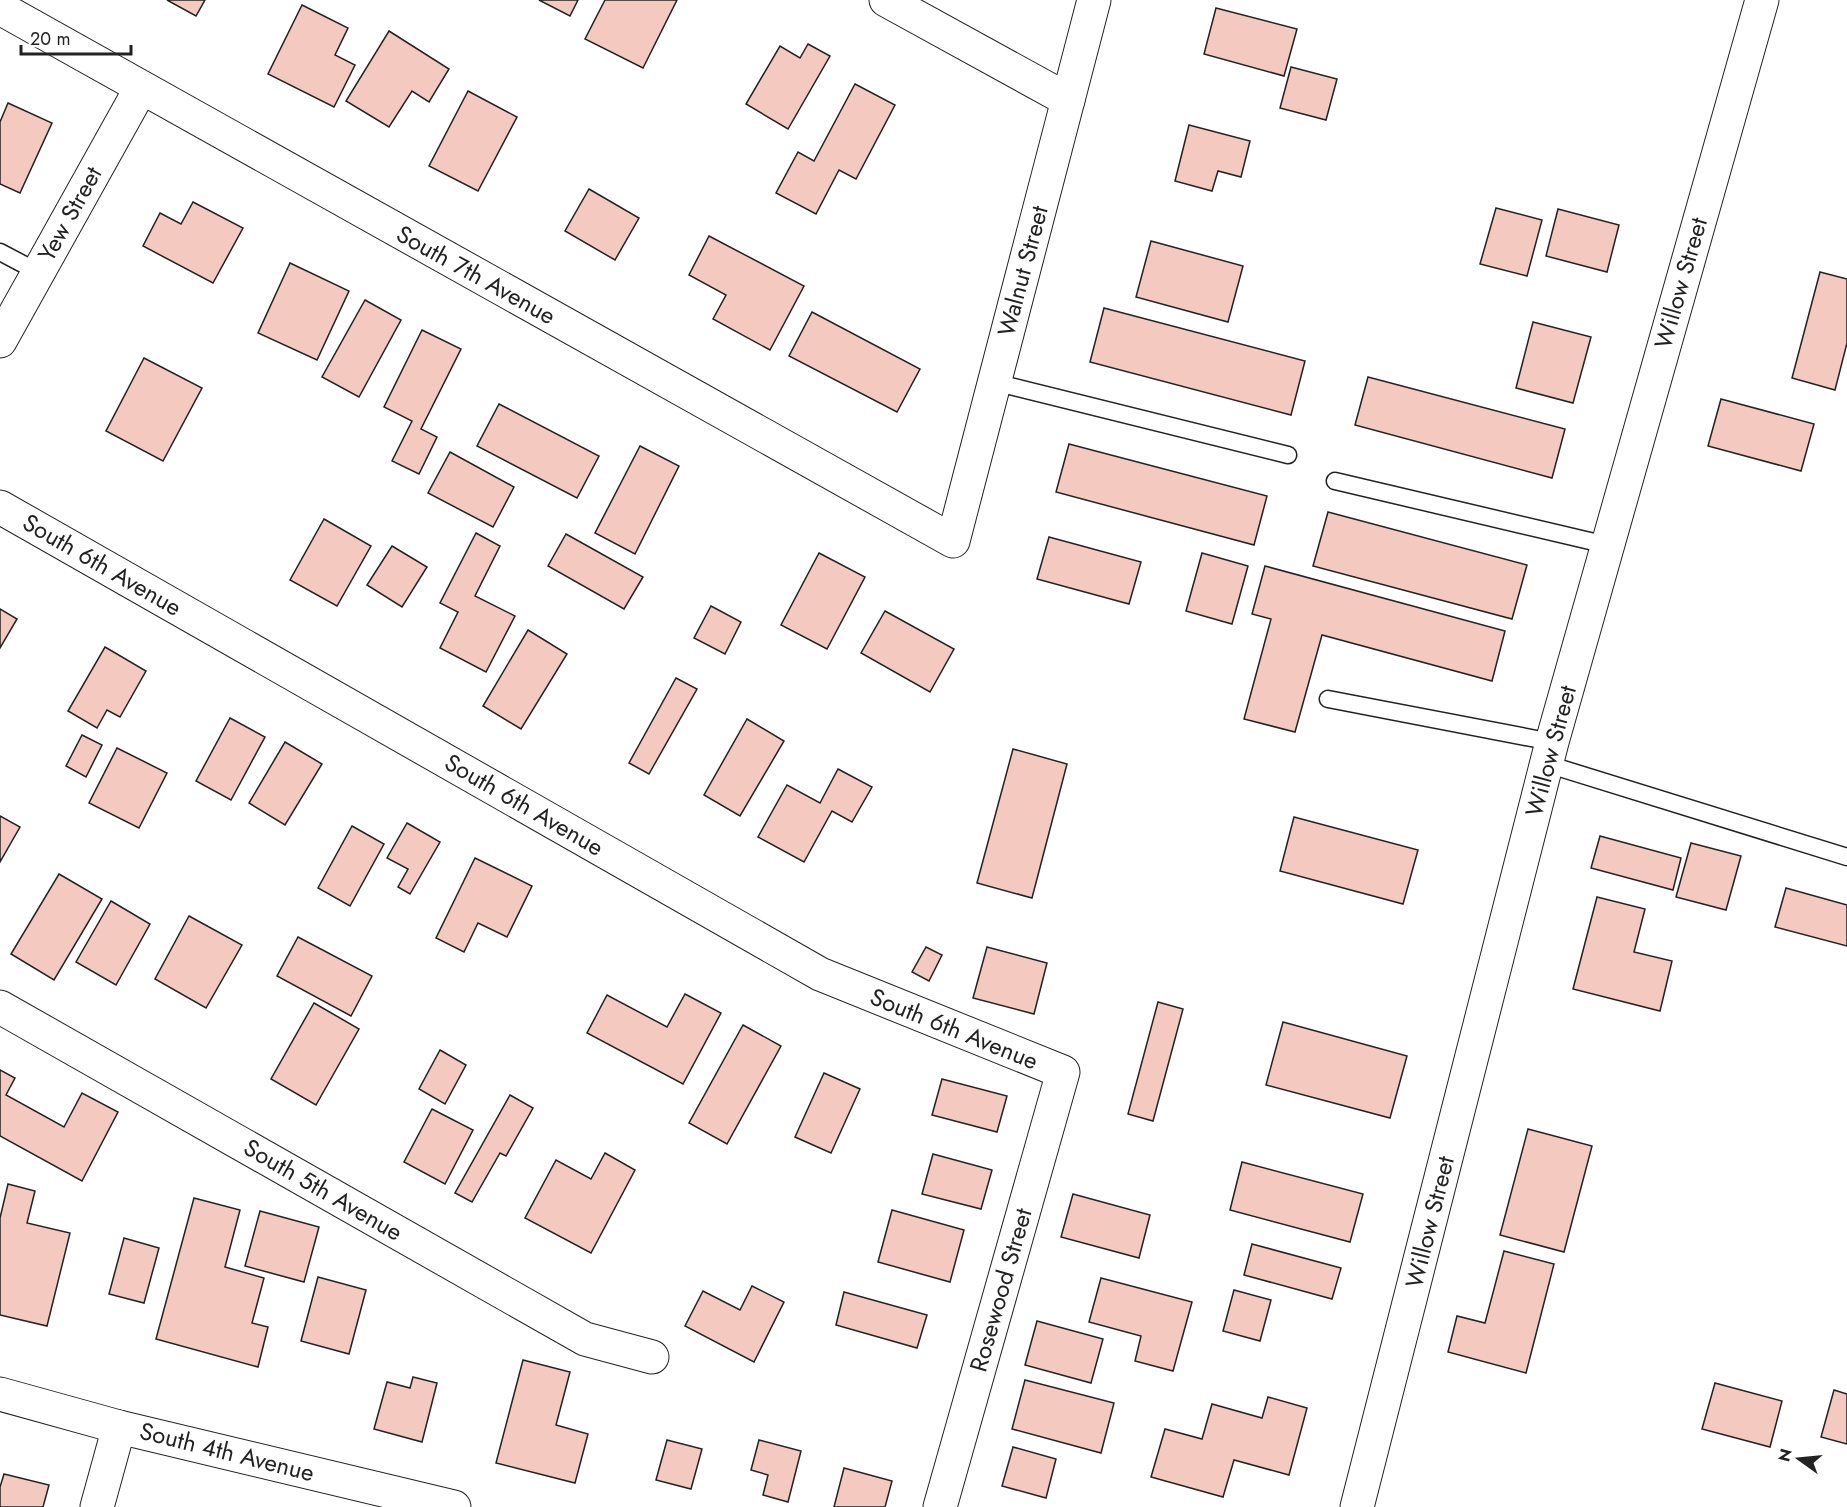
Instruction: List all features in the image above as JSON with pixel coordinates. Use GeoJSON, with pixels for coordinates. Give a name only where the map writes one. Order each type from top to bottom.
{"type":"FeatureCollection","features":[{"type":"Feature","properties":{"kind":"street"},"geometry":{"type":"LineString","coordinates":[[886,0],[1068,100]]}},
{"type":"Feature","properties":{"kind":"street","name":"Walnut Street"},"geometry":{"type":"LineString","coordinates":[[953,541],[1094,0]]}},
{"type":"Feature","properties":{"kind":"street","name":"Willow Street"},"geometry":{"type":"LineString","coordinates":[[1358,1507],[1550,753],[1762,0]]}},
{"type":"Feature","properties":{"kind":"street","name":"South 7th Avenue"},"geometry":{"type":"LineString","coordinates":[[0,8],[953,541]]}},
{"type":"Feature","properties":{"kind":"street","name":"Yew Street"},"geometry":{"type":"LineString","coordinates":[[0,341],[141,88]]}},
{"type":"Feature","properties":{"kind":"street","name":"South 6th Avenue"},"geometry":{"type":"LineString","coordinates":[[0,507],[820,975],[1063,1072]]}},
{"type":"Feature","properties":{"kind":"street","name":"South 5th Avenue"},"geometry":{"type":"LineString","coordinates":[[0,1007],[585,1340],[652,1357]]}},
{"type":"Feature","properties":{"kind":"street","name":"Rosewood Street"},"geometry":{"type":"LineString","coordinates":[[940,1507],[1063,1072]]}},
{"type":"Feature","properties":{"kind":"street","name":"South 4th Avenue"},"geometry":{"type":"LineString","coordinates":[[0,1394],[120,1427],[454,1507]]}},
{"type":"Feature","properties":{"kind":"street"},"geometry":{"type":"LineString","coordinates":[[97,1507],[120,1427]]}},
{"type":"Feature","properties":{"kind":"lane"},"geometry":{"type":"LineString","coordinates":[[0,252],[38,272]]}},
{"type":"Feature","properties":{"kind":"lane"},"geometry":{"type":"LineString","coordinates":[[994,382],[1288,455]]}},
{"type":"Feature","properties":{"kind":"lane"},"geometry":{"type":"LineString","coordinates":[[1335,481],[1607,545]]}},
{"type":"Feature","properties":{"kind":"lane"},"geometry":{"type":"LineString","coordinates":[[1328,699],[1550,753],[1847,857]]}},
{"type":"Feature","properties":{"kind":"building"},"geometry":{"type":"Polygon","coordinates":[[[167,0],[205,0],[196,16],[167,0]]]}},
{"type":"Feature","properties":{"kind":"building"},"geometry":{"type":"Polygon","coordinates":[[[539,0],[578,0],[570,16],[539,0]]]}},
{"type":"Feature","properties":{"kind":"building"},"geometry":{"type":"Polygon","coordinates":[[[605,0],[677,0],[643,68],[585,39],[605,0]]]}},
{"type":"Feature","properties":{"kind":"building"},"geometry":{"type":"Polygon","coordinates":[[[302,5],[348,28],[335,55],[355,65],[334,107],[268,74],[302,5]]]}},
{"type":"Feature","properties":{"kind":"building"},"geometry":{"type":"Polygon","coordinates":[[[1216,8],[1297,29],[1284,76],[1204,54],[1216,8]]]}},
{"type":"Feature","properties":{"kind":"building"},"geometry":{"type":"Polygon","coordinates":[[[389,31],[449,69],[429,102],[412,91],[389,127],[346,101],[389,31]]]}},
{"type":"Feature","properties":{"kind":"building"},"geometry":{"type":"Polygon","coordinates":[[[808,44],[830,56],[788,129],[746,104],[780,46],[800,58],[808,44]]]}},
{"type":"Feature","properties":{"kind":"building"},"geometry":{"type":"Polygon","coordinates":[[[1291,67],[1337,79],[1326,120],[1280,108],[1291,67]]]}},
{"type":"Feature","properties":{"kind":"building"},"geometry":{"type":"Polygon","coordinates":[[[855,84],[895,105],[856,179],[839,170],[816,214],[776,193],[798,152],[814,161],[855,84]]]}},
{"type":"Feature","properties":{"kind":"building"},"geometry":{"type":"Polygon","coordinates":[[[468,91],[517,117],[478,191],[429,166],[468,91]]]}},
{"type":"Feature","properties":{"kind":"building"},"geometry":{"type":"Polygon","coordinates":[[[8,103],[52,123],[20,193],[0,184],[0,122],[8,103]]]}},
{"type":"Feature","properties":{"kind":"building"},"geometry":{"type":"Polygon","coordinates":[[[1189,125],[1250,141],[1241,177],[1218,171],[1212,191],[1175,181],[1189,125]]]}},
{"type":"Feature","properties":{"kind":"building"},"geometry":{"type":"Polygon","coordinates":[[[589,189],[639,218],[615,260],[565,231],[589,189]]]}},
{"type":"Feature","properties":{"kind":"building"},"geometry":{"type":"Polygon","coordinates":[[[193,202],[243,228],[213,283],[143,246],[160,213],[181,224],[193,202]]]}},
{"type":"Feature","properties":{"kind":"building"},"geometry":{"type":"Polygon","coordinates":[[[1496,208],[1542,220],[1527,276],[1480,264],[1496,208]]]}},
{"type":"Feature","properties":{"kind":"building"},"geometry":{"type":"Polygon","coordinates":[[[1558,209],[1619,225],[1607,272],[1546,256],[1558,209]]]}},
{"type":"Feature","properties":{"kind":"building"},"geometry":{"type":"Polygon","coordinates":[[[709,236],[804,286],[770,350],[713,319],[726,295],[689,275],[709,236]]]}},
{"type":"Feature","properties":{"kind":"building"},"geometry":{"type":"Polygon","coordinates":[[[1151,241],[1243,266],[1228,322],[1136,297],[1151,241]]]}},
{"type":"Feature","properties":{"kind":"building"},"geometry":{"type":"Polygon","coordinates":[[[290,263],[349,291],[317,360],[258,333],[290,263]]]}},
{"type":"Feature","properties":{"kind":"building"},"geometry":{"type":"Polygon","coordinates":[[[1820,272],[1847,279],[1847,343],[1835,390],[1792,378],[1820,272]]]}},
{"type":"Feature","properties":{"kind":"building"},"geometry":{"type":"Polygon","coordinates":[[[365,300],[401,320],[359,397],[322,377],[365,300]]]}},
{"type":"Feature","properties":{"kind":"building"},"geometry":{"type":"Polygon","coordinates":[[[1104,308],[1305,361],[1291,415],[1090,362],[1104,308]]]}},
{"type":"Feature","properties":{"kind":"building"},"geometry":{"type":"Polygon","coordinates":[[[812,312],[920,369],[897,412],[789,356],[812,312]]]}},
{"type":"Feature","properties":{"kind":"building"},"geometry":{"type":"Polygon","coordinates":[[[1533,322],[1591,337],[1573,403],[1516,388],[1533,322]]]}},
{"type":"Feature","properties":{"kind":"building"},"geometry":{"type":"Polygon","coordinates":[[[422,330],[461,349],[421,429],[437,437],[419,474],[392,461],[412,421],[384,407],[422,330]]]}},
{"type":"Feature","properties":{"kind":"building"},"geometry":{"type":"Polygon","coordinates":[[[144,358],[202,388],[163,461],[106,431],[144,358]]]}},
{"type":"Feature","properties":{"kind":"building"},"geometry":{"type":"Polygon","coordinates":[[[1368,377],[1565,429],[1552,478],[1355,425],[1368,377]]]}},
{"type":"Feature","properties":{"kind":"building"},"geometry":{"type":"Polygon","coordinates":[[[1721,399],[1814,424],[1801,471],[1708,446],[1721,399]]]}},
{"type":"Feature","properties":{"kind":"building"},"geometry":{"type":"Polygon","coordinates":[[[499,404],[599,456],[577,498],[477,446],[499,404]]]}},
{"type":"Feature","properties":{"kind":"building"},"geometry":{"type":"Polygon","coordinates":[[[1069,444],[1267,496],[1254,545],[1056,492],[1069,444]]]}},
{"type":"Feature","properties":{"kind":"building"},"geometry":{"type":"Polygon","coordinates":[[[640,446],[679,466],[635,554],[595,533],[640,446]]]}},
{"type":"Feature","properties":{"kind":"building"},"geometry":{"type":"Polygon","coordinates":[[[450,452],[514,487],[493,527],[428,493],[450,452]]]}},
{"type":"Feature","properties":{"kind":"building"},"geometry":{"type":"Polygon","coordinates":[[[1328,512],[1527,565],[1512,619],[1313,566],[1328,512]]]}},
{"type":"Feature","properties":{"kind":"building"},"geometry":{"type":"Polygon","coordinates":[[[324,519],[371,546],[337,606],[290,580],[324,519]]]}},
{"type":"Feature","properties":{"kind":"building"},"geometry":{"type":"Polygon","coordinates":[[[476,533],[500,546],[475,596],[515,616],[486,672],[440,648],[458,612],[440,603],[476,533]]]}},
{"type":"Feature","properties":{"kind":"building"},"geometry":{"type":"Polygon","coordinates":[[[566,534],[643,577],[624,609],[548,566],[566,534]]]}},
{"type":"Feature","properties":{"kind":"building"},"geometry":{"type":"Polygon","coordinates":[[[1049,537],[1141,562],[1129,604],[1037,579],[1049,537]]]}},
{"type":"Feature","properties":{"kind":"building"},"geometry":{"type":"Polygon","coordinates":[[[392,546],[427,567],[402,607],[367,585],[392,546]]]}},
{"type":"Feature","properties":{"kind":"building"},"geometry":{"type":"Polygon","coordinates":[[[819,553],[865,577],[827,649],[781,625],[819,553]]]}},
{"type":"Feature","properties":{"kind":"building"},"geometry":{"type":"Polygon","coordinates":[[[1202,553],[1248,566],[1232,624],[1186,611],[1202,553]]]}},
{"type":"Feature","properties":{"kind":"building"},"geometry":{"type":"Polygon","coordinates":[[[1265,566],[1505,631],[1492,681],[1322,635],[1295,732],[1244,719],[1271,619],[1252,614],[1265,566]]]}},
{"type":"Feature","properties":{"kind":"building"},"geometry":{"type":"Polygon","coordinates":[[[711,606],[741,622],[725,654],[694,638],[711,606]]]}},
{"type":"Feature","properties":{"kind":"building"},"geometry":{"type":"Polygon","coordinates":[[[0,609],[17,619],[0,648],[0,609]]]}},
{"type":"Feature","properties":{"kind":"building"},"geometry":{"type":"Polygon","coordinates":[[[885,611],[954,649],[930,692],[861,653],[885,611]]]}},
{"type":"Feature","properties":{"kind":"building"},"geometry":{"type":"Polygon","coordinates":[[[528,630],[567,654],[521,729],[483,706],[528,630]]]}},
{"type":"Feature","properties":{"kind":"building"},"geometry":{"type":"Polygon","coordinates":[[[105,647],[146,671],[120,717],[107,710],[97,728],[68,711],[105,647]]]}},
{"type":"Feature","properties":{"kind":"building"},"geometry":{"type":"Polygon","coordinates":[[[676,678],[697,689],[649,774],[629,763],[676,678]]]}},
{"type":"Feature","properties":{"kind":"building"},"geometry":{"type":"Polygon","coordinates":[[[230,718],[265,737],[231,800],[196,781],[230,718]]]}},
{"type":"Feature","properties":{"kind":"building"},"geometry":{"type":"Polygon","coordinates":[[[747,719],[784,741],[740,816],[704,795],[747,719]]]}},
{"type":"Feature","properties":{"kind":"building"},"geometry":{"type":"Polygon","coordinates":[[[82,735],[102,745],[86,777],[66,766],[82,735]]]}},
{"type":"Feature","properties":{"kind":"building"},"geometry":{"type":"Polygon","coordinates":[[[285,742],[322,764],[285,825],[249,803],[285,742]]]}},
{"type":"Feature","properties":{"kind":"building"},"geometry":{"type":"Polygon","coordinates":[[[117,748],[167,773],[139,828],[89,803],[117,748]]]}},
{"type":"Feature","properties":{"kind":"building"},"geometry":{"type":"Polygon","coordinates":[[[1013,749],[1067,764],[1032,898],[977,883],[1013,749]]]}},
{"type":"Feature","properties":{"kind":"building"},"geometry":{"type":"Polygon","coordinates":[[[838,769],[872,787],[852,822],[832,811],[804,862],[758,837],[787,785],[820,803],[838,769]]]}},
{"type":"Feature","properties":{"kind":"building"},"geometry":{"type":"Polygon","coordinates":[[[0,816],[20,827],[0,862],[0,816]]]}},
{"type":"Feature","properties":{"kind":"building"},"geometry":{"type":"Polygon","coordinates":[[[1294,817],[1418,850],[1403,904],[1280,871],[1294,817]]]}},
{"type":"Feature","properties":{"kind":"building"},"geometry":{"type":"Polygon","coordinates":[[[407,823],[440,842],[410,894],[398,887],[408,869],[387,858],[407,823]]]}},
{"type":"Feature","properties":{"kind":"building"},"geometry":{"type":"Polygon","coordinates":[[[352,826],[384,844],[350,906],[318,888],[352,826]]]}},
{"type":"Feature","properties":{"kind":"building"},"geometry":{"type":"Polygon","coordinates":[[[1600,836],[1681,858],[1673,890],[1591,868],[1600,836]]]}},
{"type":"Feature","properties":{"kind":"building"},"geometry":{"type":"Polygon","coordinates":[[[1691,843],[1741,856],[1726,910],[1676,897],[1691,843]]]}},
{"type":"Feature","properties":{"kind":"building"},"geometry":{"type":"Polygon","coordinates":[[[475,858],[532,886],[507,937],[478,923],[464,952],[436,938],[475,858]]]}},
{"type":"Feature","properties":{"kind":"building"},"geometry":{"type":"Polygon","coordinates":[[[59,874],[102,899],[54,980],[11,954],[59,874]]]}},
{"type":"Feature","properties":{"kind":"building"},"geometry":{"type":"Polygon","coordinates":[[[1786,888],[1847,905],[1847,946],[1775,927],[1786,888]]]}},
{"type":"Feature","properties":{"kind":"building"},"geometry":{"type":"Polygon","coordinates":[[[1597,897],[1645,909],[1634,952],[1672,961],[1660,1011],[1573,989],[1597,897]]]}},
{"type":"Feature","properties":{"kind":"building"},"geometry":{"type":"Polygon","coordinates":[[[111,901],[150,924],[116,985],[76,962],[111,901]]]}},
{"type":"Feature","properties":{"kind":"building"},"geometry":{"type":"Polygon","coordinates":[[[189,916],[242,945],[206,1008],[155,979],[189,916]]]}},
{"type":"Feature","properties":{"kind":"building"},"geometry":{"type":"Polygon","coordinates":[[[298,937],[372,976],[351,1016],[277,976],[298,937]]]}},
{"type":"Feature","properties":{"kind":"building"},"geometry":{"type":"Polygon","coordinates":[[[926,947],[942,955],[929,981],[912,972],[926,947]]]}},
{"type":"Feature","properties":{"kind":"building"},"geometry":{"type":"Polygon","coordinates":[[[987,947],[1047,963],[1034,1014],[973,998],[987,947]]]}},
{"type":"Feature","properties":{"kind":"building"},"geometry":{"type":"Polygon","coordinates":[[[685,994],[721,1013],[683,1084],[587,1033],[607,995],[667,1027],[685,994]]]}},
{"type":"Feature","properties":{"kind":"building"},"geometry":{"type":"Polygon","coordinates":[[[1158,1002],[1183,1009],[1153,1121],[1128,1114],[1158,1002]]]}},
{"type":"Feature","properties":{"kind":"building"},"geometry":{"type":"Polygon","coordinates":[[[314,1003],[359,1029],[316,1105],[271,1079],[314,1003]]]}},
{"type":"Feature","properties":{"kind":"building"},"geometry":{"type":"Polygon","coordinates":[[[1283,1022],[1407,1056],[1390,1118],[1266,1085],[1283,1022]]]}},
{"type":"Feature","properties":{"kind":"building"},"geometry":{"type":"Polygon","coordinates":[[[743,1025],[781,1046],[727,1144],[689,1123],[743,1025]]]}},
{"type":"Feature","properties":{"kind":"building"},"geometry":{"type":"Polygon","coordinates":[[[440,1050],[466,1065],[445,1104],[419,1089],[440,1050]]]}},
{"type":"Feature","properties":{"kind":"building"},"geometry":{"type":"Polygon","coordinates":[[[0,1070],[15,1078],[6,1095],[64,1127],[82,1093],[118,1112],[82,1181],[0,1136],[0,1070]]]}},
{"type":"Feature","properties":{"kind":"building"},"geometry":{"type":"Polygon","coordinates":[[[824,1073],[860,1089],[831,1153],[795,1137],[824,1073]]]}},
{"type":"Feature","properties":{"kind":"building"},"geometry":{"type":"Polygon","coordinates":[[[942,1079],[1007,1096],[997,1132],[932,1115],[942,1079]]]}},
{"type":"Feature","properties":{"kind":"building"},"geometry":{"type":"Polygon","coordinates":[[[510,1095],[533,1108],[506,1156],[500,1153],[472,1202],[455,1193],[510,1095]]]}},
{"type":"Feature","properties":{"kind":"building"},"geometry":{"type":"Polygon","coordinates":[[[432,1109],[473,1130],[445,1184],[404,1162],[432,1109]]]}},
{"type":"Feature","properties":{"kind":"building"},"geometry":{"type":"Polygon","coordinates":[[[1528,1129],[1592,1146],[1564,1252],[1500,1235],[1528,1129]]]}},
{"type":"Feature","properties":{"kind":"building"},"geometry":{"type":"Polygon","coordinates":[[[605,1153],[635,1170],[591,1253],[525,1218],[556,1160],[591,1179],[605,1153]]]}},
{"type":"Feature","properties":{"kind":"building"},"geometry":{"type":"Polygon","coordinates":[[[933,1154],[992,1170],[981,1209],[922,1194],[933,1154]]]}},
{"type":"Feature","properties":{"kind":"building"},"geometry":{"type":"Polygon","coordinates":[[[1242,1162],[1363,1194],[1350,1242],[1230,1210],[1242,1162]]]}},
{"type":"Feature","properties":{"kind":"building"},"geometry":{"type":"Polygon","coordinates":[[[8,1184],[35,1191],[27,1223],[70,1233],[47,1326],[0,1315],[0,1218],[8,1184]]]}},
{"type":"Feature","properties":{"kind":"building"},"geometry":{"type":"Polygon","coordinates":[[[1073,1194],[1150,1215],[1139,1258],[1061,1237],[1073,1194]]]}},
{"type":"Feature","properties":{"kind":"building"},"geometry":{"type":"Polygon","coordinates":[[[194,1198],[240,1210],[225,1267],[264,1278],[252,1323],[268,1327],[258,1367],[156,1339],[194,1198]]]}},
{"type":"Feature","properties":{"kind":"building"},"geometry":{"type":"Polygon","coordinates":[[[892,1210],[964,1230],[950,1282],[878,1262],[892,1210]]]}},
{"type":"Feature","properties":{"kind":"building"},"geometry":{"type":"Polygon","coordinates":[[[260,1211],[319,1227],[304,1282],[245,1266],[260,1211]]]}},
{"type":"Feature","properties":{"kind":"building"},"geometry":{"type":"Polygon","coordinates":[[[124,1238],[159,1248],[144,1303],[109,1294],[124,1238]]]}},
{"type":"Feature","properties":{"kind":"building"},"geometry":{"type":"Polygon","coordinates":[[[1252,1244],[1341,1268],[1332,1299],[1244,1275],[1252,1244]]]}},
{"type":"Feature","properties":{"kind":"building"},"geometry":{"type":"Polygon","coordinates":[[[1504,1251],[1554,1264],[1526,1373],[1448,1352],[1457,1316],[1485,1323],[1504,1251]]]}},
{"type":"Feature","properties":{"kind":"building"},"geometry":{"type":"Polygon","coordinates":[[[318,1277],[366,1290],[349,1354],[301,1341],[318,1277]]]}},
{"type":"Feature","properties":{"kind":"building"},"geometry":{"type":"Polygon","coordinates":[[[1101,1278],[1192,1302],[1173,1371],[1135,1361],[1141,1336],[1089,1322],[1101,1278]]]}},
{"type":"Feature","properties":{"kind":"building"},"geometry":{"type":"Polygon","coordinates":[[[752,1286],[784,1302],[754,1362],[685,1326],[703,1291],[740,1310],[752,1286]]]}},
{"type":"Feature","properties":{"kind":"building"},"geometry":{"type":"Polygon","coordinates":[[[1234,1290],[1271,1300],[1260,1341],[1223,1331],[1234,1290]]]}},
{"type":"Feature","properties":{"kind":"building"},"geometry":{"type":"Polygon","coordinates":[[[844,1292],[927,1315],[917,1348],[836,1325],[844,1292]]]}},
{"type":"Feature","properties":{"kind":"building"},"geometry":{"type":"Polygon","coordinates":[[[1037,1321],[1103,1339],[1091,1383],[1025,1365],[1037,1321]]]}},
{"type":"Feature","properties":{"kind":"building"},"geometry":{"type":"Polygon","coordinates":[[[523,1360],[570,1372],[556,1425],[588,1434],[575,1483],[496,1463],[523,1360]]]}},
{"type":"Feature","properties":{"kind":"building"},"geometry":{"type":"Polygon","coordinates":[[[413,1377],[437,1383],[422,1442],[374,1429],[387,1382],[410,1388],[413,1377]]]}},
{"type":"Feature","properties":{"kind":"building"},"geometry":{"type":"Polygon","coordinates":[[[1025,1380],[1114,1403],[1101,1453],[1012,1429],[1025,1380]]]}},
{"type":"Feature","properties":{"kind":"building"},"geometry":{"type":"Polygon","coordinates":[[[1715,1383],[1782,1401],[1770,1447],[1702,1429],[1715,1383]]]}},
{"type":"Feature","properties":{"kind":"building"},"geometry":{"type":"Polygon","coordinates":[[[1834,1390],[1847,1394],[1847,1444],[1821,1437],[1834,1390]]]}},
{"type":"Feature","properties":{"kind":"building"},"geometry":{"type":"Polygon","coordinates":[[[1268,1397],[1307,1408],[1289,1475],[1234,1460],[1223,1497],[1151,1477],[1165,1429],[1202,1439],[1212,1404],[1262,1418],[1268,1397]]]}},
{"type":"Feature","properties":{"kind":"building"},"geometry":{"type":"Polygon","coordinates":[[[667,1440],[702,1449],[691,1489],[656,1480],[667,1440]]]}},
{"type":"Feature","properties":{"kind":"building"},"geometry":{"type":"Polygon","coordinates":[[[759,1440],[801,1451],[788,1502],[763,1495],[768,1475],[751,1470],[759,1440]]]}},
{"type":"Feature","properties":{"kind":"building"},"geometry":{"type":"Polygon","coordinates":[[[1013,1447],[1056,1459],[1046,1498],[1002,1486],[1013,1447]]]}},
{"type":"Feature","properties":{"kind":"building"},"geometry":{"type":"Polygon","coordinates":[[[844,1468],[892,1481],[885,1507],[834,1507],[844,1468]]]}},
{"type":"Feature","properties":{"kind":"building"},"geometry":{"type":"Polygon","coordinates":[[[4,1474],[49,1485],[43,1507],[0,1507],[0,1487],[4,1474]]]}}]}
